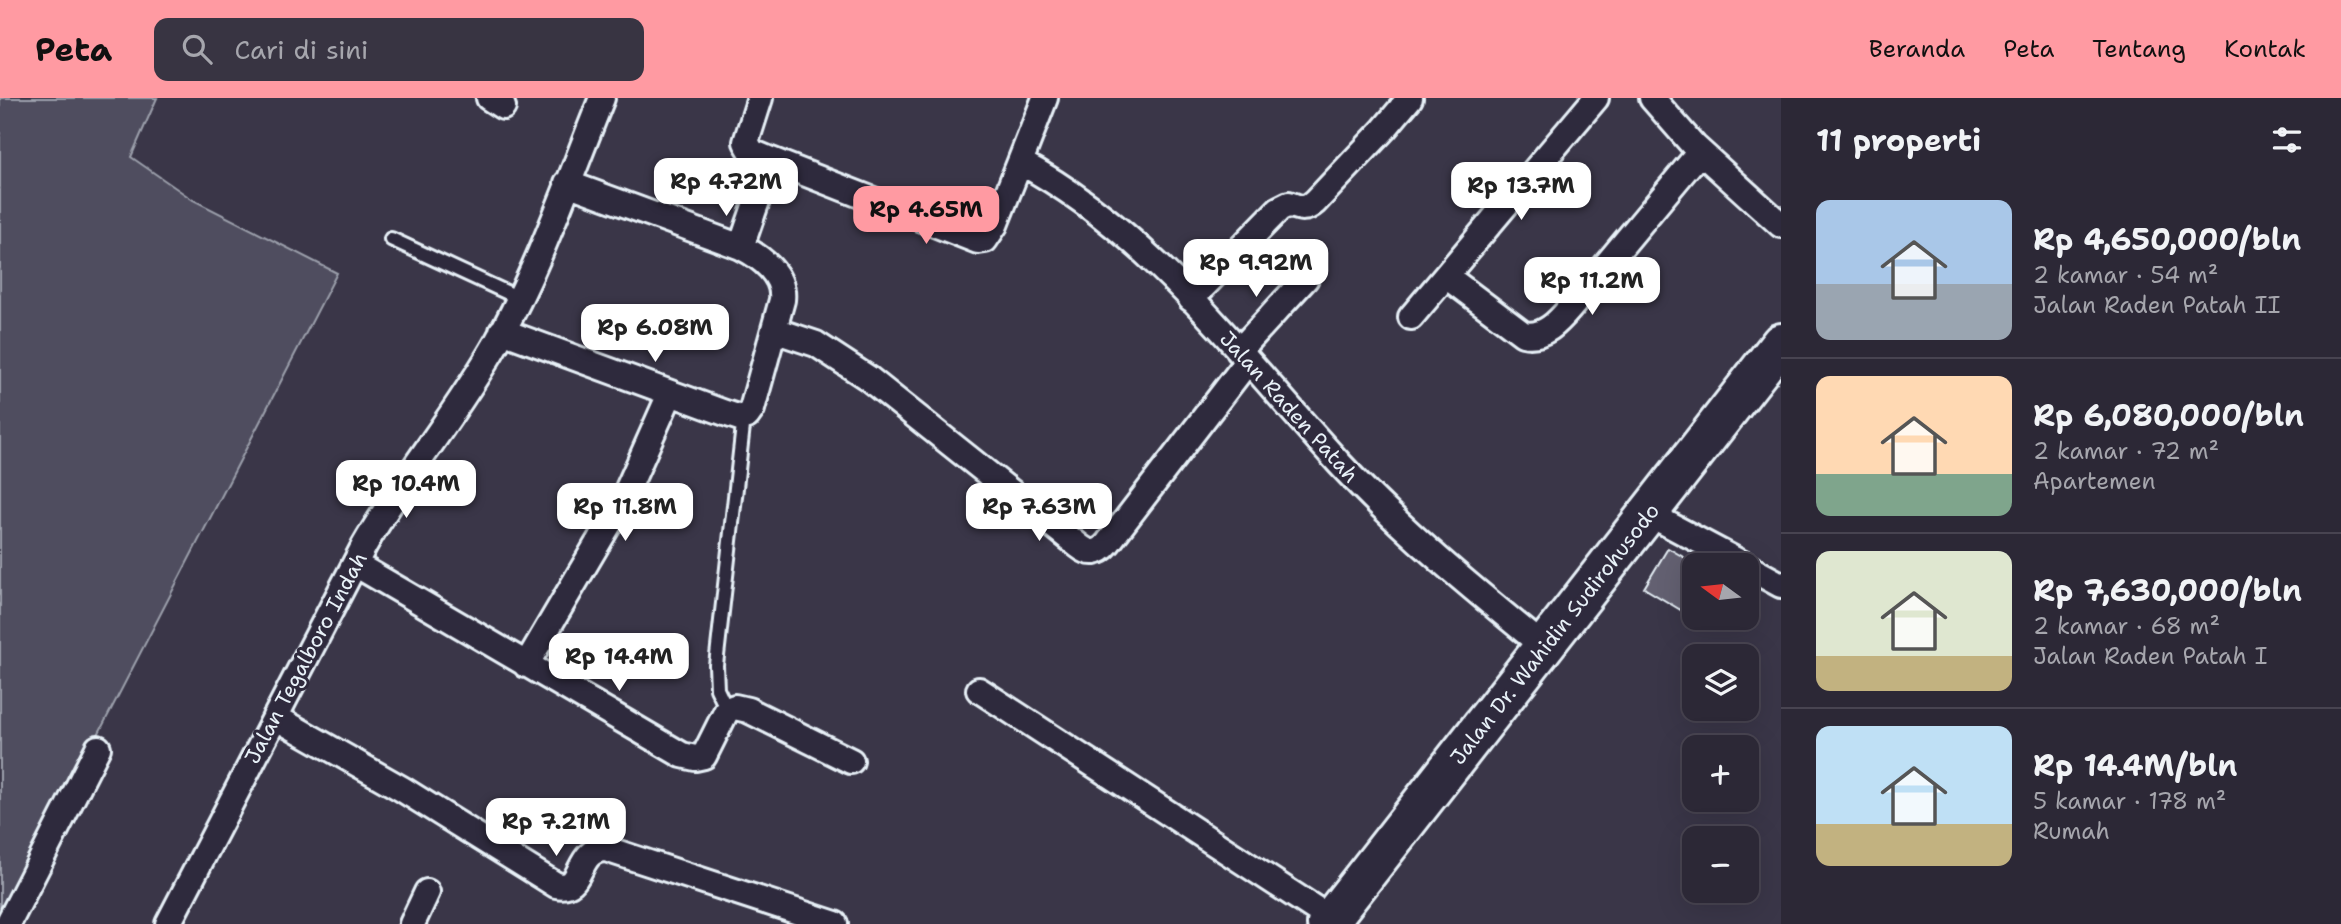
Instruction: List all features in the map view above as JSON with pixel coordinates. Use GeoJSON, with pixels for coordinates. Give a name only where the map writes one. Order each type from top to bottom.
{"type":"FeatureCollection","features":[{"type":"Feature","properties":{"kind":"highway","name":"Jalan Dr. Wahidin Sudirohusodo"},"geometry":{"type":"LineString","coordinates":[[1329,922],[1781,343]]}},
{"type":"Feature","properties":{"kind":"street","name":"Jalan Tegalboro Indah"},"geometry":{"type":"LineString","coordinates":[[168,924],[379,521],[470,386],[502,331],[519,298],[602,98]]}},
{"type":"Feature","properties":{"kind":"street"},"geometry":{"type":"LineString","coordinates":[[760,98],[746,142],[752,152],[978,241],[985,240],[995,225],[1045,98]]}},
{"type":"Feature","properties":{"kind":"street"},"geometry":{"type":"LineString","coordinates":[[1191,299],[1279,209],[1289,204],[1303,209],[1315,202],[1384,129],[1409,98]]}},
{"type":"Feature","properties":{"kind":"street"},"geometry":{"type":"LineString","coordinates":[[1411,317],[1596,98]]}},
{"type":"Feature","properties":{"kind":"street"},"geometry":{"type":"LineString","coordinates":[[1652,98],[1700,152],[1781,225]]}},
{"type":"Feature","properties":{"kind":"street"},"geometry":{"type":"LineString","coordinates":[[1446,276],[1523,334],[1530,335],[1547,330],[1571,307],[1700,152]]}},
{"type":"Feature","properties":{"kind":"street"},"geometry":{"type":"LineString","coordinates":[[741,247],[771,160]]}},
{"type":"Feature","properties":{"kind":"street","name":"Jalan Raden Patah"},"geometry":{"type":"LineString","coordinates":[[1020,162],[1072,193],[1119,228],[1191,299],[1340,464],[1405,531],[1544,647]]}},
{"type":"Feature","properties":{"kind":"street"},"geometry":{"type":"LineString","coordinates":[[502,331],[725,413],[744,417],[754,402],[782,300],[782,287],[765,263],[741,247],[567,183]]}},
{"type":"Feature","properties":{"kind":"street"},"geometry":{"type":"LineString","coordinates":[[774,330],[816,344],[868,378],[1079,546],[1093,553],[1100,551],[1108,543],[1243,356],[1306,278]]}},
{"type":"Feature","properties":{"kind":"street"},"geometry":{"type":"LineString","coordinates":[[526,665],[622,502],[670,394]]}},
{"type":"Feature","properties":{"kind":"street"},"geometry":{"type":"LineString","coordinates":[[1649,514],[1722,553]]}},
{"type":"Feature","properties":{"kind":"street"},"geometry":{"type":"LineString","coordinates":[[355,564],[526,665],[690,757],[700,758],[708,752],[727,710],[735,707],[748,710],[851,761]]}},
{"type":"Feature","properties":{"kind":"street"},"geometry":{"type":"LineString","coordinates":[[1759,573],[1781,585]]}},
{"type":"Feature","properties":{"kind":"street"},"geometry":{"type":"LineString","coordinates":[[979,690],[1329,922]]}},
{"type":"Feature","properties":{"kind":"street"},"geometry":{"type":"LineString","coordinates":[[275,717],[402,789],[556,885],[566,887],[577,877],[589,853],[596,849],[606,849],[835,924]]}},
{"type":"Feature","properties":{"kind":"street"},"geometry":{"type":"LineString","coordinates":[[8,924],[97,748]]}},
{"type":"Feature","properties":{"kind":"street"},"geometry":{"type":"LineString","coordinates":[[412,924],[428,892]]}},
{"type":"Feature","properties":{"kind":"lane"},"geometry":{"type":"LineString","coordinates":[[391,239],[519,298]]}},
{"type":"Feature","properties":{"kind":"lane"},"geometry":{"type":"LineString","coordinates":[[727,710],[719,697],[716,665],[744,417]]}},
{"type":"Feature","properties":{"kind":"shaded area"},"geometry":{"type":"Polygon","coordinates":[[[0,98],[157,98],[131,157],[193,200],[337,273],[0,924],[0,98]]]}},
{"type":"Feature","properties":{"kind":"building"},"geometry":{"type":"Polygon","coordinates":[[[1668,548],[1682,556],[1682,611],[1644,588],[1668,548]]]}}]}
